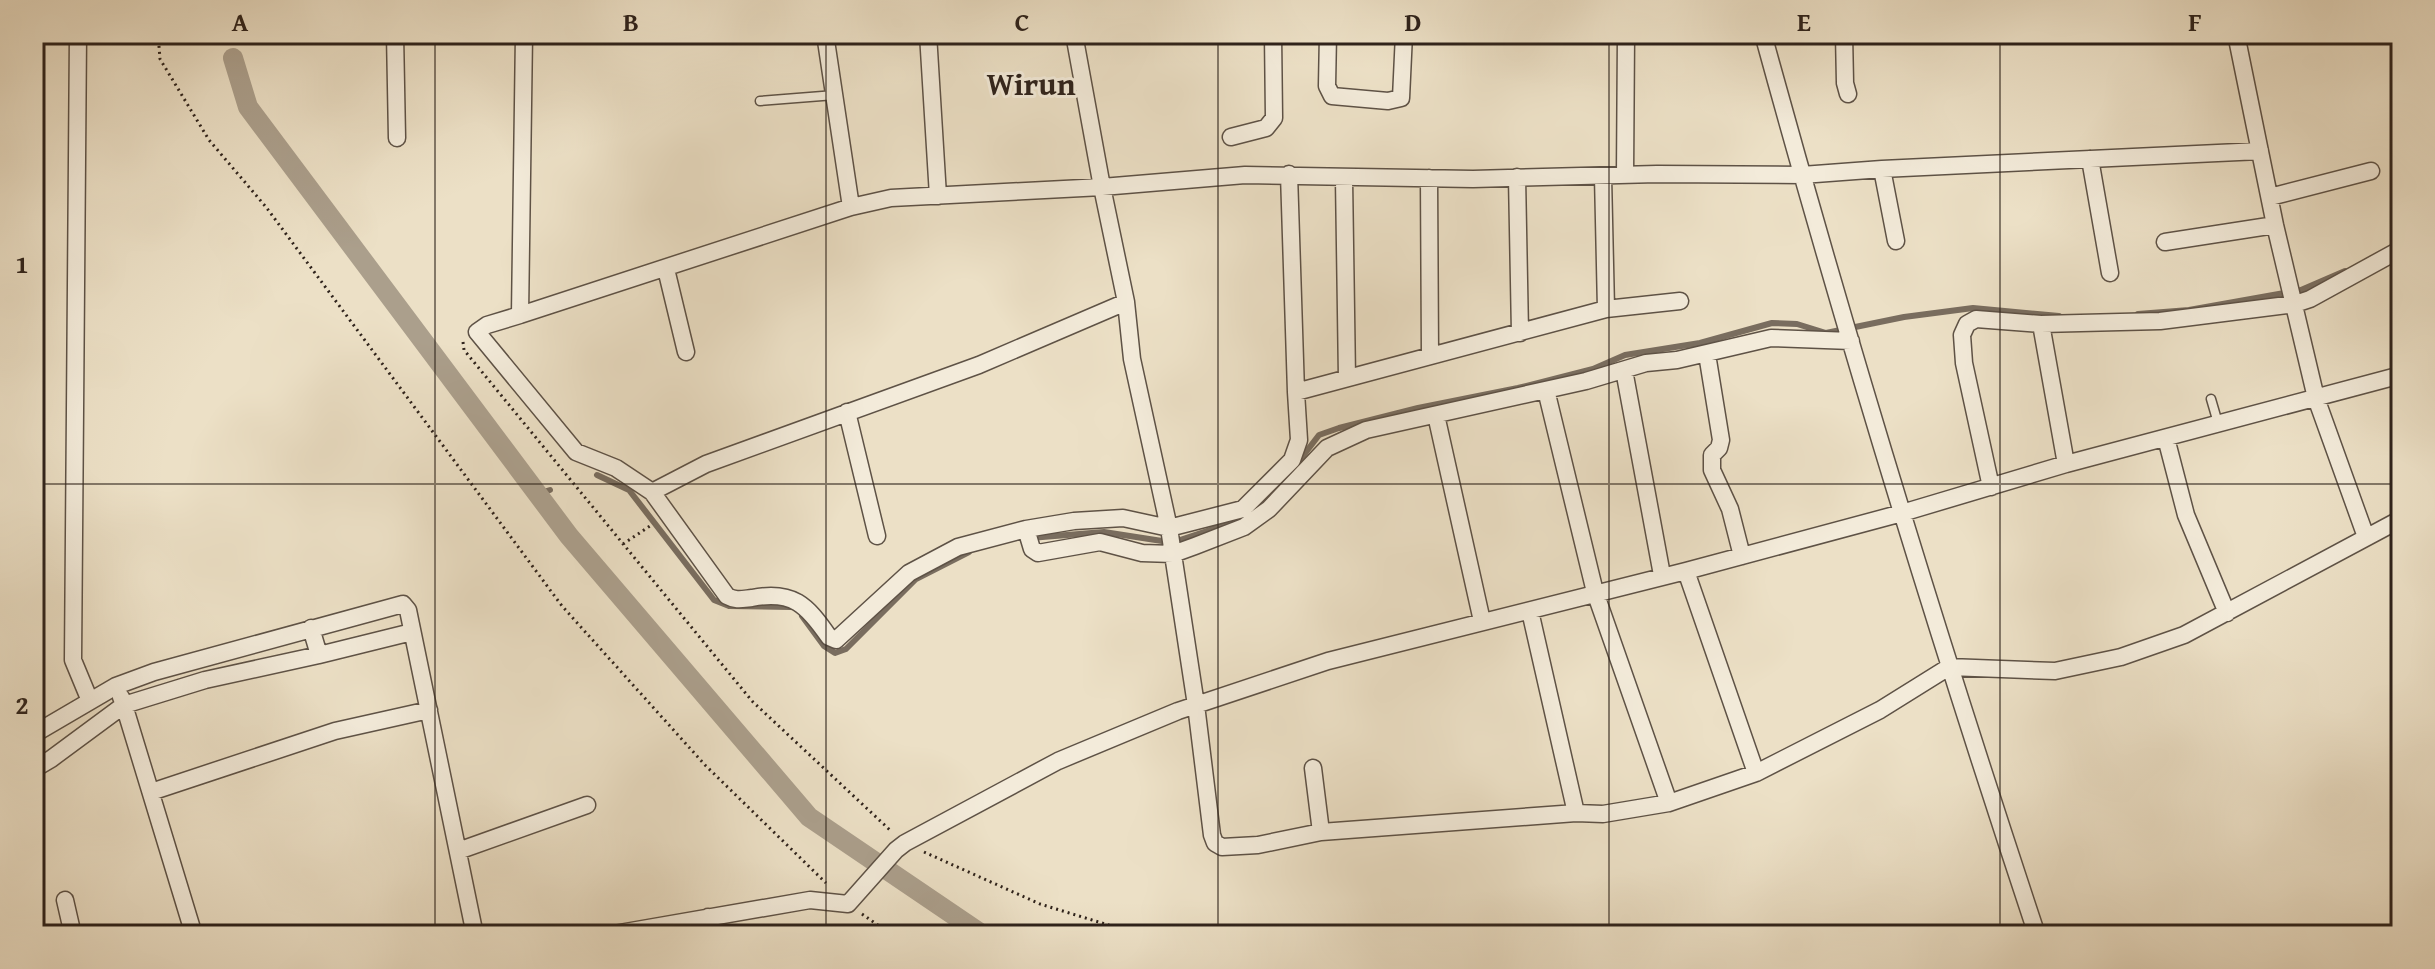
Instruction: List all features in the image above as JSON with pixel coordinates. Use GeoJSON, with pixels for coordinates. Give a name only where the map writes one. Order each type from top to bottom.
{"type":"FeatureCollection","features":[{"type":"Feature","properties":{"kind":"street"},"geometry":{"type":"LineString","coordinates":[[78,34],[73,660],[90,701]]}},
{"type":"Feature","properties":{"kind":"street"},"geometry":{"type":"LineString","coordinates":[[395,34],[397,138]]}},
{"type":"Feature","properties":{"kind":"street"},"geometry":{"type":"LineString","coordinates":[[520,315],[524,34]]}},
{"type":"Feature","properties":{"kind":"street"},"geometry":{"type":"LineString","coordinates":[[825,34],[851,207]]}},
{"type":"Feature","properties":{"kind":"street"},"geometry":{"type":"LineString","coordinates":[[928,34],[938,196]]}},
{"type":"Feature","properties":{"kind":"street"},"geometry":{"type":"LineString","coordinates":[[1074,34],[1126,302],[1132,359],[1170,541],[1196,705],[1212,835],[1215,843],[1222,847],[1258,845],[1321,832],[1576,813],[1603,814],[1669,803],[1756,773],[1880,710],[1949,667],[2055,671],[2121,657],[2184,635],[2401,519]]}},
{"type":"Feature","properties":{"kind":"street"},"geometry":{"type":"LineString","coordinates":[[1231,137],[1266,128],[1274,118],[1273,34]]}},
{"type":"Feature","properties":{"kind":"street"},"geometry":{"type":"LineString","coordinates":[[1328,34],[1327,86],[1332,96],[1388,101],[1401,98],[1404,34]]}},
{"type":"Feature","properties":{"kind":"street"},"geometry":{"type":"LineString","coordinates":[[1625,175],[1626,34]]}},
{"type":"Feature","properties":{"kind":"street"},"geometry":{"type":"LineString","coordinates":[[1763,34],[1902,513],[2037,935]]}},
{"type":"Feature","properties":{"kind":"street"},"geometry":{"type":"LineString","coordinates":[[1844,34],[1848,94]]}},
{"type":"Feature","properties":{"kind":"street"},"geometry":{"type":"LineString","coordinates":[[2236,34],[2275,225],[2316,398],[2366,537]]}},
{"type":"Feature","properties":{"kind":"street"},"geometry":{"type":"LineString","coordinates":[[1849,334],[1771,338],[1707,354],[1646,363],[1546,390],[1366,430],[1327,448],[1269,509],[1244,527],[1170,541],[1123,518],[1074,521],[1027,535],[958,547],[919,565],[836,640],[829,637],[798,600],[785,596],[764,595],[741,600],[727,596],[652,492],[624,472],[576,452],[477,332],[487,325],[851,207],[891,198],[1102,187],[1245,175],[1289,174],[1344,179],[1802,175],[2260,151]]}},
{"type":"Feature","properties":{"kind":"street"},"geometry":{"type":"LineString","coordinates":[[2090,159],[2110,273]]}},
{"type":"Feature","properties":{"kind":"street"},"geometry":{"type":"LineString","coordinates":[[1882,169],[1896,241]]}},
{"type":"Feature","properties":{"kind":"street"},"geometry":{"type":"LineString","coordinates":[[2270,197],[2371,171]]}},
{"type":"Feature","properties":{"kind":"street"},"geometry":{"type":"LineString","coordinates":[[1027,535],[1038,553],[1100,542],[1142,553],[1243,509],[1292,460],[1299,440],[1289,174]]}},
{"type":"Feature","properties":{"kind":"street"},"geometry":{"type":"LineString","coordinates":[[1603,176],[1606,309]]}},
{"type":"Feature","properties":{"kind":"street"},"geometry":{"type":"LineString","coordinates":[[1517,177],[1520,333]]}},
{"type":"Feature","properties":{"kind":"street"},"geometry":{"type":"LineString","coordinates":[[1429,178],[1430,355]]}},
{"type":"Feature","properties":{"kind":"street"},"geometry":{"type":"LineString","coordinates":[[1344,179],[1347,378]]}},
{"type":"Feature","properties":{"kind":"street"},"geometry":{"type":"LineString","coordinates":[[2165,242],[2275,225]]}},
{"type":"Feature","properties":{"kind":"street"},"geometry":{"type":"LineString","coordinates":[[1991,487],[1964,363],[1962,335],[1967,324],[1976,319],[2041,324],[2160,321],[2293,295],[2310,299],[2401,249]]}},
{"type":"Feature","properties":{"kind":"street"},"geometry":{"type":"LineString","coordinates":[[666,269],[686,352]]}},
{"type":"Feature","properties":{"kind":"street"},"geometry":{"type":"LineString","coordinates":[[1296,392],[1606,309],[1680,301]]}},
{"type":"Feature","properties":{"kind":"street"},"geometry":{"type":"LineString","coordinates":[[652,492],[706,464],[979,365],[1126,302]]}},
{"type":"Feature","properties":{"kind":"street"},"geometry":{"type":"LineString","coordinates":[[2041,324],[2066,464]]}},
{"type":"Feature","properties":{"kind":"street"},"geometry":{"type":"LineString","coordinates":[[1707,354],[1721,440],[1719,448],[1712,455],[1712,470],[1730,509],[1742,556]]}},
{"type":"Feature","properties":{"kind":"street"},"geometry":{"type":"LineString","coordinates":[[1624,370],[1662,575]]}},
{"type":"Feature","properties":{"kind":"street"},"geometry":{"type":"LineString","coordinates":[[608,935],[810,900],[853,897],[901,847],[1058,761],[1196,705],[1328,661],[1686,571],[1902,513],[2066,464],[2401,375]]}},
{"type":"Feature","properties":{"kind":"street"},"geometry":{"type":"LineString","coordinates":[[1546,390],[1595,592],[1669,803]]}},
{"type":"Feature","properties":{"kind":"street"},"geometry":{"type":"LineString","coordinates":[[847,412],[877,536]]}},
{"type":"Feature","properties":{"kind":"street"},"geometry":{"type":"LineString","coordinates":[[1436,415],[1482,621]]}},
{"type":"Feature","properties":{"kind":"street"},"geometry":{"type":"LineString","coordinates":[[2166,438],[2186,515],[2227,613]]}},
{"type":"Feature","properties":{"kind":"street"},"geometry":{"type":"LineString","coordinates":[[1686,571],[1756,773]]}},
{"type":"Feature","properties":{"kind":"street"},"geometry":{"type":"LineString","coordinates":[[34,769],[51,759],[120,695],[154,672],[403,604],[408,610],[475,935]]}},
{"type":"Feature","properties":{"kind":"street"},"geometry":{"type":"LineString","coordinates":[[1530,611],[1576,813]]}},
{"type":"Feature","properties":{"kind":"street"},"geometry":{"type":"LineString","coordinates":[[312,630],[318,652]]}},
{"type":"Feature","properties":{"kind":"street"},"geometry":{"type":"LineString","coordinates":[[34,734],[90,701],[205,680],[412,632]]}},
{"type":"Feature","properties":{"kind":"street"},"geometry":{"type":"LineString","coordinates":[[120,695],[194,935]]}},
{"type":"Feature","properties":{"kind":"street"},"geometry":{"type":"LineString","coordinates":[[151,792],[335,731],[429,710]]}},
{"type":"Feature","properties":{"kind":"street"},"geometry":{"type":"LineString","coordinates":[[1313,768],[1321,832]]}},
{"type":"Feature","properties":{"kind":"street"},"geometry":{"type":"LineString","coordinates":[[458,851],[587,805]]}},
{"type":"Feature","properties":{"kind":"street"},"geometry":{"type":"LineString","coordinates":[[65,900],[73,935]]}},
{"type":"Feature","properties":{"kind":"street"},"geometry":{"type":"LineString","coordinates":[[708,917],[713,935]]}},
{"type":"Feature","properties":{"kind":"lane"},"geometry":{"type":"LineString","coordinates":[[760,101],[835,94]]}},
{"type":"Feature","properties":{"kind":"lane"},"geometry":{"type":"LineString","coordinates":[[2211,399],[2218,423]]}},
{"type":"Feature","properties":{"kind":"path"},"geometry":{"type":"LineString","coordinates":[[158,34],[160,59],[209,140],[266,207],[562,606],[705,765],[892,935]]}},
{"type":"Feature","properties":{"kind":"path"},"geometry":{"type":"LineString","coordinates":[[477,332],[466,338],[462,344],[464,350],[752,701],[901,847],[1040,904],[1141,935]]}},
{"type":"Feature","properties":{"kind":"path"},"geometry":{"type":"LineString","coordinates":[[623,544],[645,529]]}},
{"type":"Feature","properties":{"kind":"waterway"},"geometry":{"type":"LineString","coordinates":[[233,58],[248,107],[569,536],[809,817],[983,935]]}},
{"type":"Feature","properties":{"kind":"waterway"},"geometry":{"type":"LineString","coordinates":[[2138,314],[2189,310],[2301,290],[2345,271]]}},
{"type":"Feature","properties":{"kind":"waterway"},"geometry":{"type":"LineString","coordinates":[[1296,465],[1319,435],[1339,428],[1593,369],[1625,355],[1700,343],[1772,323],[1797,324],[1826,333],[1904,317],[1973,308],[2059,316]]}},
{"type":"Feature","properties":{"kind":"waterway"},"geometry":{"type":"LineString","coordinates":[[597,475],[629,490],[714,600],[729,606],[790,607]]}},
{"type":"Feature","properties":{"kind":"waterway"},"geometry":{"type":"LineString","coordinates":[[537,494],[550,490]]}},
{"type":"Feature","properties":{"kind":"waterway"},"geometry":{"type":"LineString","coordinates":[[1030,538],[1104,532],[1162,541],[1180,540],[1249,513]]}},
{"type":"Feature","properties":{"kind":"waterway"},"geometry":{"type":"LineString","coordinates":[[802,616],[824,646],[835,653],[846,649],[916,579],[969,552]]}},
{"type":"Feature","properties":{"kind":"district","name":"Wirun"},"geometry":{"type":"Point","coordinates":[1031,84]}}]}
